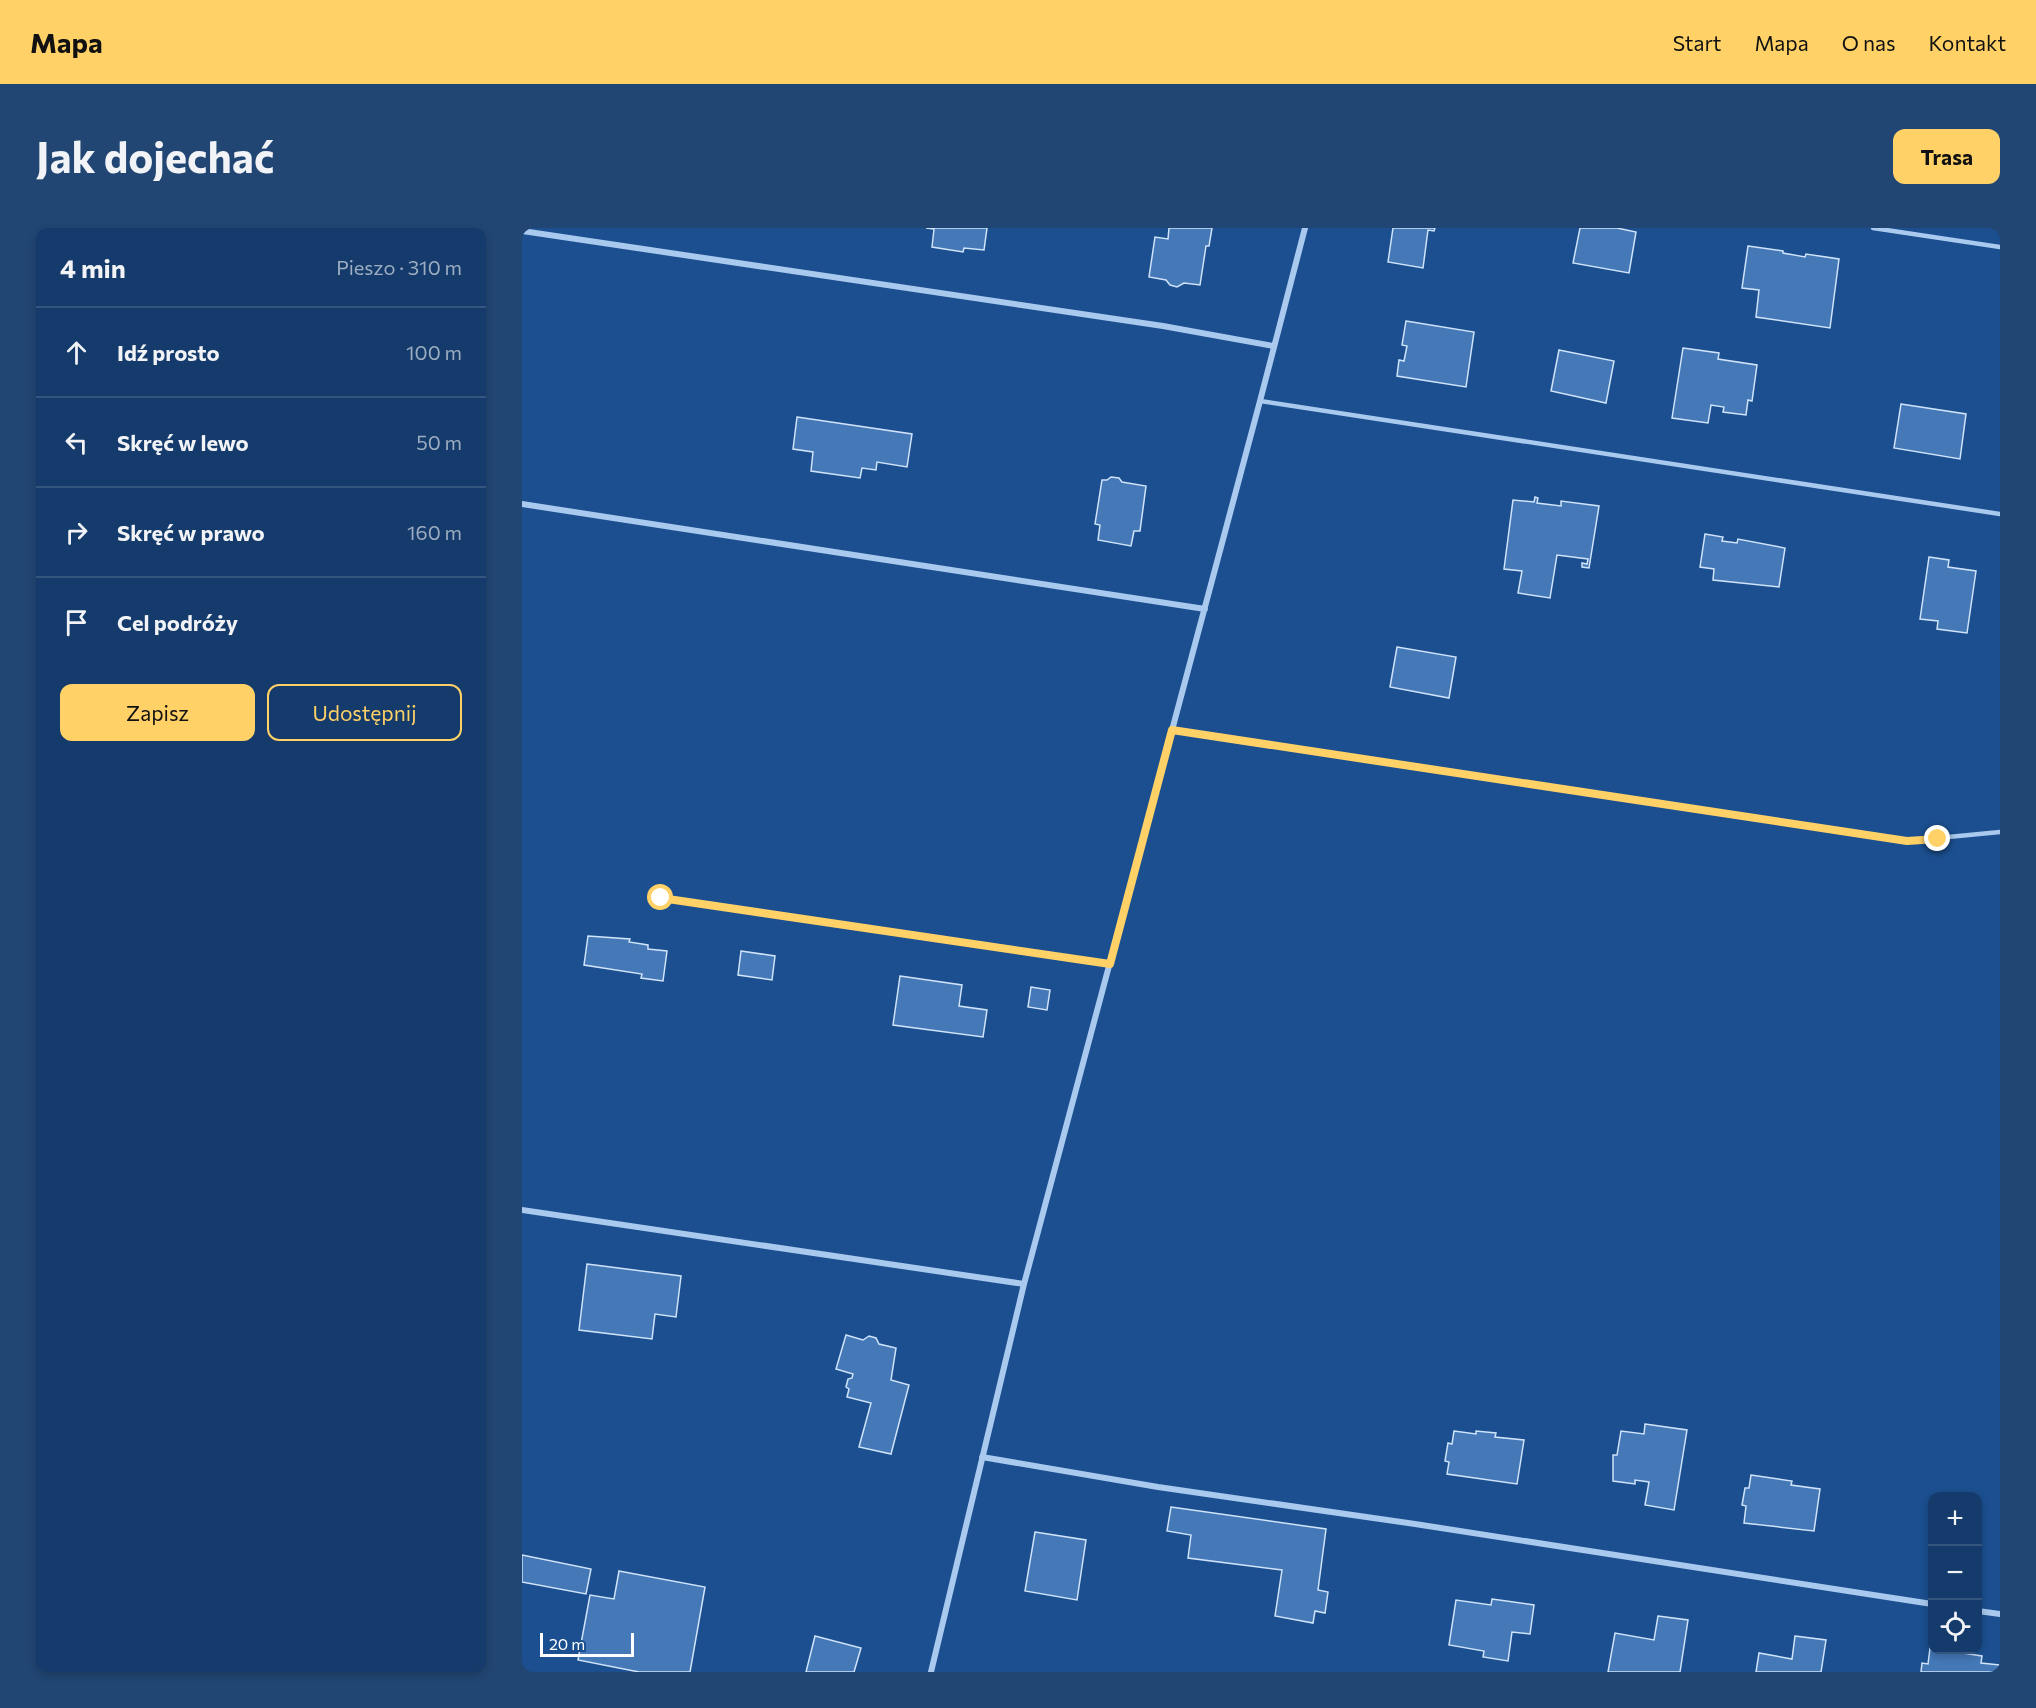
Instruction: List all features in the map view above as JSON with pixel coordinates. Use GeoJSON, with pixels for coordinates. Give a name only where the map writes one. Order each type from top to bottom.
{"type":"FeatureCollection","features":[{"type":"Feature","properties":{"kind":"street"},"geometry":{"type":"LineString","coordinates":[[931,1672],[1024,1284],[1305,228]]}},
{"type":"Feature","properties":{"kind":"street"},"geometry":{"type":"LineString","coordinates":[[522,231],[1163,326],[1273,346]]}},
{"type":"Feature","properties":{"kind":"street"},"geometry":{"type":"LineString","coordinates":[[522,504],[1205,609]]}},
{"type":"Feature","properties":{"kind":"street"},"geometry":{"type":"LineString","coordinates":[[522,1210],[1024,1284]]}},
{"type":"Feature","properties":{"kind":"street"},"geometry":{"type":"LineString","coordinates":[[982,1457],[1170,1489],[1928,1603]]}},
{"type":"Feature","properties":{"kind":"street"},"geometry":{"type":"LineString","coordinates":[[1982,1612],[2000,1614]]}},
{"type":"Feature","properties":{"kind":"lane"},"geometry":{"type":"LineString","coordinates":[[1873,228],[2000,247]]}},
{"type":"Feature","properties":{"kind":"lane"},"geometry":{"type":"LineString","coordinates":[[1260,401],[2000,514]]}},
{"type":"Feature","properties":{"kind":"lane"},"geometry":{"type":"LineString","coordinates":[[1172,730],[1907,841],[2000,832]]}},
{"type":"Feature","properties":{"kind":"lane"},"geometry":{"type":"LineString","coordinates":[[661,898],[1110,964]]}},
{"type":"Feature","properties":{"kind":"building"},"geometry":{"type":"Polygon","coordinates":[[[926,228],[987,228],[984,250],[964,248],[963,252],[932,247],[934,229],[926,228]]]}},
{"type":"Feature","properties":{"kind":"building"},"geometry":{"type":"Polygon","coordinates":[[[1169,228],[1212,228],[1209,246],[1206,246],[1200,285],[1184,283],[1177,287],[1170,285],[1166,280],[1149,277],[1155,237],[1168,239],[1169,228]]]}},
{"type":"Feature","properties":{"kind":"building"},"geometry":{"type":"Polygon","coordinates":[[[1393,228],[1435,228],[1434,231],[1428,230],[1423,268],[1388,262],[1393,228]]]}},
{"type":"Feature","properties":{"kind":"building"},"geometry":{"type":"Polygon","coordinates":[[[1580,228],[1617,228],[1636,232],[1629,273],[1573,263],[1580,228]]]}},
{"type":"Feature","properties":{"kind":"building"},"geometry":{"type":"Polygon","coordinates":[[[1748,246],[1805,257],[1806,254],[1839,259],[1830,328],[1756,317],[1759,290],[1742,288],[1748,246]]]}},
{"type":"Feature","properties":{"kind":"building"},"geometry":{"type":"Polygon","coordinates":[[[1406,321],[1474,332],[1466,387],[1397,376],[1399,360],[1404,361],[1407,346],[1402,345],[1406,321]]]}},
{"type":"Feature","properties":{"kind":"building"},"geometry":{"type":"Polygon","coordinates":[[[1683,348],[1719,353],[1718,359],[1757,365],[1752,401],[1748,400],[1746,415],[1723,412],[1724,407],[1711,405],[1708,423],[1672,418],[1683,348]]]}},
{"type":"Feature","properties":{"kind":"building"},"geometry":{"type":"Polygon","coordinates":[[[1559,350],[1614,361],[1606,403],[1551,391],[1559,350]]]}},
{"type":"Feature","properties":{"kind":"building"},"geometry":{"type":"Polygon","coordinates":[[[1901,404],[1966,414],[1960,459],[1894,448],[1901,404]]]}},
{"type":"Feature","properties":{"kind":"building"},"geometry":{"type":"Polygon","coordinates":[[[797,417],[912,434],[907,467],[877,462],[876,470],[862,468],[860,478],[811,471],[813,452],[793,449],[797,417]]]}},
{"type":"Feature","properties":{"kind":"building"},"geometry":{"type":"Polygon","coordinates":[[[1111,477],[1119,478],[1122,482],[1146,486],[1140,531],[1134,531],[1131,546],[1098,540],[1100,525],[1095,524],[1102,480],[1111,477]]]}},
{"type":"Feature","properties":{"kind":"building"},"geometry":{"type":"Polygon","coordinates":[[[1535,497],[1538,498],[1537,503],[1561,506],[1561,501],[1599,506],[1589,568],[1582,567],[1582,563],[1587,564],[1588,559],[1557,555],[1550,598],[1518,593],[1522,571],[1504,569],[1513,500],[1534,502],[1535,497]]]}},
{"type":"Feature","properties":{"kind":"building"},"geometry":{"type":"Polygon","coordinates":[[[1705,534],[1723,537],[1722,541],[1737,543],[1738,539],[1785,548],[1779,587],[1713,580],[1714,569],[1700,567],[1705,534]]]}},
{"type":"Feature","properties":{"kind":"building"},"geometry":{"type":"Polygon","coordinates":[[[1929,557],[1949,560],[1948,567],[1976,571],[1967,633],[1937,629],[1938,621],[1920,619],[1929,557]]]}},
{"type":"Feature","properties":{"kind":"building"},"geometry":{"type":"Polygon","coordinates":[[[1397,647],[1456,657],[1449,698],[1390,687],[1397,647]]]}},
{"type":"Feature","properties":{"kind":"building"},"geometry":{"type":"Polygon","coordinates":[[[588,936],[630,939],[629,942],[648,945],[648,949],[667,951],[663,981],[641,978],[642,974],[584,965],[588,936]]]}},
{"type":"Feature","properties":{"kind":"building"},"geometry":{"type":"Polygon","coordinates":[[[741,951],[775,956],[772,980],[738,975],[741,951]]]}},
{"type":"Feature","properties":{"kind":"building"},"geometry":{"type":"Polygon","coordinates":[[[900,976],[962,985],[959,1006],[987,1010],[983,1037],[893,1025],[900,976]]]}},
{"type":"Feature","properties":{"kind":"building"},"geometry":{"type":"Polygon","coordinates":[[[1031,987],[1050,990],[1047,1010],[1028,1007],[1031,987]]]}},
{"type":"Feature","properties":{"kind":"building"},"geometry":{"type":"Polygon","coordinates":[[[587,1264],[681,1276],[676,1317],[655,1314],[652,1339],[579,1330],[587,1264]]]}},
{"type":"Feature","properties":{"kind":"building"},"geometry":{"type":"Polygon","coordinates":[[[846,1335],[863,1340],[869,1336],[876,1338],[879,1344],[896,1348],[891,1380],[909,1385],[891,1454],[859,1447],[871,1403],[847,1397],[848,1379],[852,1378],[853,1374],[836,1369],[846,1335]]]}},
{"type":"Feature","properties":{"kind":"building"},"geometry":{"type":"Polygon","coordinates":[[[1645,1424],[1687,1430],[1674,1510],[1645,1505],[1649,1482],[1635,1480],[1635,1484],[1613,1481],[1613,1455],[1617,1455],[1621,1431],[1644,1434],[1645,1424]]]}},
{"type":"Feature","properties":{"kind":"building"},"geometry":{"type":"Polygon","coordinates":[[[1454,1431],[1476,1434],[1476,1431],[1496,1433],[1495,1437],[1524,1440],[1517,1484],[1447,1474],[1449,1462],[1445,1461],[1448,1443],[1452,1444],[1454,1431]]]}},
{"type":"Feature","properties":{"kind":"building"},"geometry":{"type":"Polygon","coordinates":[[[1751,1475],[1792,1481],[1791,1485],[1820,1489],[1814,1531],[1744,1523],[1746,1506],[1742,1505],[1745,1488],[1749,1488],[1751,1475]]]}},
{"type":"Feature","properties":{"kind":"building"},"geometry":{"type":"Polygon","coordinates":[[[1171,1507],[1326,1529],[1318,1590],[1328,1592],[1325,1613],[1315,1611],[1313,1623],[1275,1616],[1282,1570],[1188,1558],[1191,1535],[1167,1531],[1171,1507]]]}},
{"type":"Feature","properties":{"kind":"building"},"geometry":{"type":"Polygon","coordinates":[[[1035,1532],[1086,1540],[1077,1600],[1025,1591],[1035,1532]]]}},
{"type":"Feature","properties":{"kind":"building"},"geometry":{"type":"Polygon","coordinates":[[[522,1555],[591,1569],[586,1594],[522,1582],[522,1555]]]}},
{"type":"Feature","properties":{"kind":"building"},"geometry":{"type":"Polygon","coordinates":[[[619,1571],[705,1587],[690,1672],[639,1672],[578,1660],[590,1595],[614,1599],[619,1571]]]}},
{"type":"Feature","properties":{"kind":"building"},"geometry":{"type":"Polygon","coordinates":[[[1492,1599],[1534,1605],[1530,1634],[1512,1632],[1508,1661],[1483,1657],[1484,1651],[1449,1645],[1456,1600],[1491,1605],[1492,1599]]]}},
{"type":"Feature","properties":{"kind":"building"},"geometry":{"type":"Polygon","coordinates":[[[1658,1616],[1688,1620],[1680,1672],[1608,1672],[1615,1633],[1654,1640],[1658,1616]]]}},
{"type":"Feature","properties":{"kind":"building"},"geometry":{"type":"Polygon","coordinates":[[[815,1636],[861,1648],[854,1672],[806,1672],[815,1636]]]}},
{"type":"Feature","properties":{"kind":"building"},"geometry":{"type":"Polygon","coordinates":[[[1795,1636],[1826,1640],[1821,1672],[1756,1672],[1759,1653],[1792,1659],[1795,1636]]]}},
{"type":"Feature","properties":{"kind":"building"},"geometry":{"type":"Polygon","coordinates":[[[1929,1654],[1969,1654],[1982,1656],[1981,1663],[2000,1665],[2000,1672],[1921,1672],[1922,1663],[1928,1664],[1929,1654]]]}},
{"type":"Feature","properties":{"kind":"route"},"geometry":{"type":"LineString","coordinates":[[661,898],[1110,964],[1172,730],[1907,841],[1938,839]]}}]}
